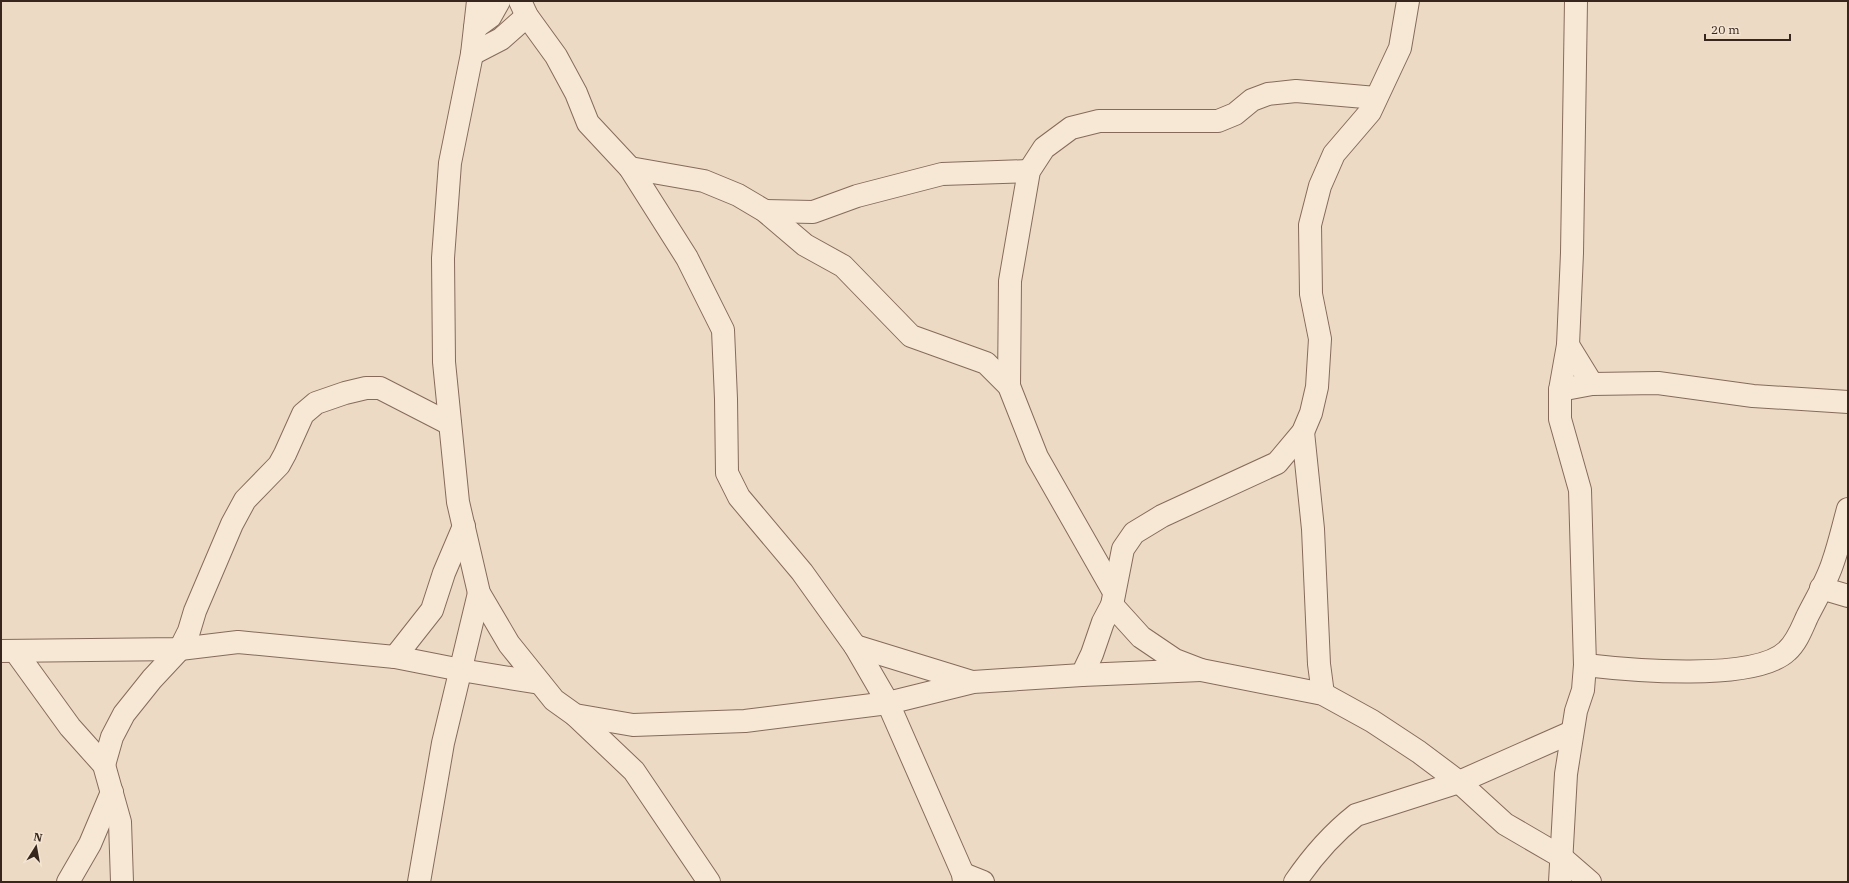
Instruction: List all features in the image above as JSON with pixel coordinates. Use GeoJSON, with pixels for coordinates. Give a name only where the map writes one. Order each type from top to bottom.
{"type":"FeatureCollection","features":[{"type":"Feature","properties":{"kind":"street"},"geometry":{"type":"LineString","coordinates":[[478,1],[472,54],[450,163],[443,258],[444,362],[458,502],[480,592],[509,644],[554,700],[575,715],[634,771],[709,882]]}},
{"type":"Feature","properties":{"kind":"street"},"geometry":{"type":"LineString","coordinates":[[475,28],[490,17],[499,1]]}},
{"type":"Feature","properties":{"kind":"street"},"geometry":{"type":"LineString","coordinates":[[1082,675],[1092,654],[1113,598],[1123,549],[1134,533],[1162,516],[1277,463],[1303,432],[1311,413],[1317,387],[1320,339],[1311,294],[1310,225],[1320,186],[1334,154],[1370,112],[1400,48],[1408,1]]}},
{"type":"Feature","properties":{"kind":"street"},"geometry":{"type":"LineString","coordinates":[[1560,882],[1560,856],[1566,774],[1576,711],[1583,690],[1585,665],[1580,490],[1560,419],[1560,390],[1568,345],[1572,254],[1576,1]]}},
{"type":"Feature","properties":{"kind":"street"},"geometry":{"type":"LineString","coordinates":[[472,54],[502,39],[523,9],[556,56],[576,92],[588,123],[630,168],[687,258],[723,330],[727,473],[739,497],[802,572],[855,646],[888,703],[964,878],[983,882]]}},
{"type":"Feature","properties":{"kind":"street"},"geometry":{"type":"LineString","coordinates":[[1009,386],[1011,340],[1010,281],[1029,171],[1044,148],[1071,128],[1099,121],[1218,121],[1235,114],[1252,100],[1268,94],[1296,91],[1376,98]]}},
{"type":"Feature","properties":{"kind":"street"},"geometry":{"type":"LineString","coordinates":[[630,168],[704,181],[738,195],[765,211],[805,245],[843,266],[911,336],[986,363],[1009,386],[1037,456],[1113,598],[1141,637],[1175,660],[1201,670],[1323,694],[1379,725],[1418,752],[1459,782],[1505,824],[1560,856],[1590,882]]}},
{"type":"Feature","properties":{"kind":"street"},"geometry":{"type":"LineString","coordinates":[[765,211],[813,212],[857,196],[942,174],[1029,171]]}},
{"type":"Feature","properties":{"kind":"street"},"geometry":{"type":"LineString","coordinates":[[805,245],[813,212]]}},
{"type":"Feature","properties":{"kind":"street"},"geometry":{"type":"LineString","coordinates":[[1568,345],[1592,384]]}},
{"type":"Feature","properties":{"kind":"street"},"geometry":{"type":"LineString","coordinates":[[1560,390],[1592,384],[1658,383],[1753,396],[1848,402]]}},
{"type":"Feature","properties":{"kind":"street"},"geometry":{"type":"LineString","coordinates":[[104,765],[112,737],[124,714],[152,679],[180,649],[190,631],[195,611],[245,500],[278,465],[285,454],[303,414],[316,403],[352,391],[366,388],[380,388],[450,424]]}},
{"type":"Feature","properties":{"kind":"street"},"geometry":{"type":"LineString","coordinates":[[1303,432],[1313,529],[1319,664],[1323,694]]}},
{"type":"Feature","properties":{"kind":"street"},"geometry":{"type":"LineString","coordinates":[[1585,665],[1629,671],[1680,672],[1742,668],[1772,660],[1788,651],[1795,640],[1833,563],[1848,509]]}},
{"type":"Feature","properties":{"kind":"street"},"geometry":{"type":"LineString","coordinates":[[395,657],[432,610],[444,573],[464,526]]}},
{"type":"Feature","properties":{"kind":"street"},"geometry":{"type":"LineString","coordinates":[[1821,588],[1848,596]]}},
{"type":"Feature","properties":{"kind":"street"},"geometry":{"type":"LineString","coordinates":[[419,882],[443,743],[480,592]]}},
{"type":"Feature","properties":{"kind":"street"},"geometry":{"type":"LineString","coordinates":[[8,651],[180,649],[238,642],[395,657],[461,670],[540,682]]}},
{"type":"Feature","properties":{"kind":"street"},"geometry":{"type":"LineString","coordinates":[[855,646],[973,682]]}},
{"type":"Feature","properties":{"kind":"street"},"geometry":{"type":"LineString","coordinates":[[8,651],[70,727],[104,765],[120,822],[122,882]]}},
{"type":"Feature","properties":{"kind":"street"},"geometry":{"type":"LineString","coordinates":[[575,715],[633,725],[745,721],[888,703],[973,682],[1082,675],[1201,670]]}},
{"type":"Feature","properties":{"kind":"street"},"geometry":{"type":"LineString","coordinates":[[1295,882],[1311,858],[1342,826],[1356,815],[1459,782],[1572,732]]}},
{"type":"Feature","properties":{"kind":"street"},"geometry":{"type":"LineString","coordinates":[[68,882],[90,844],[112,792]]}}]}
